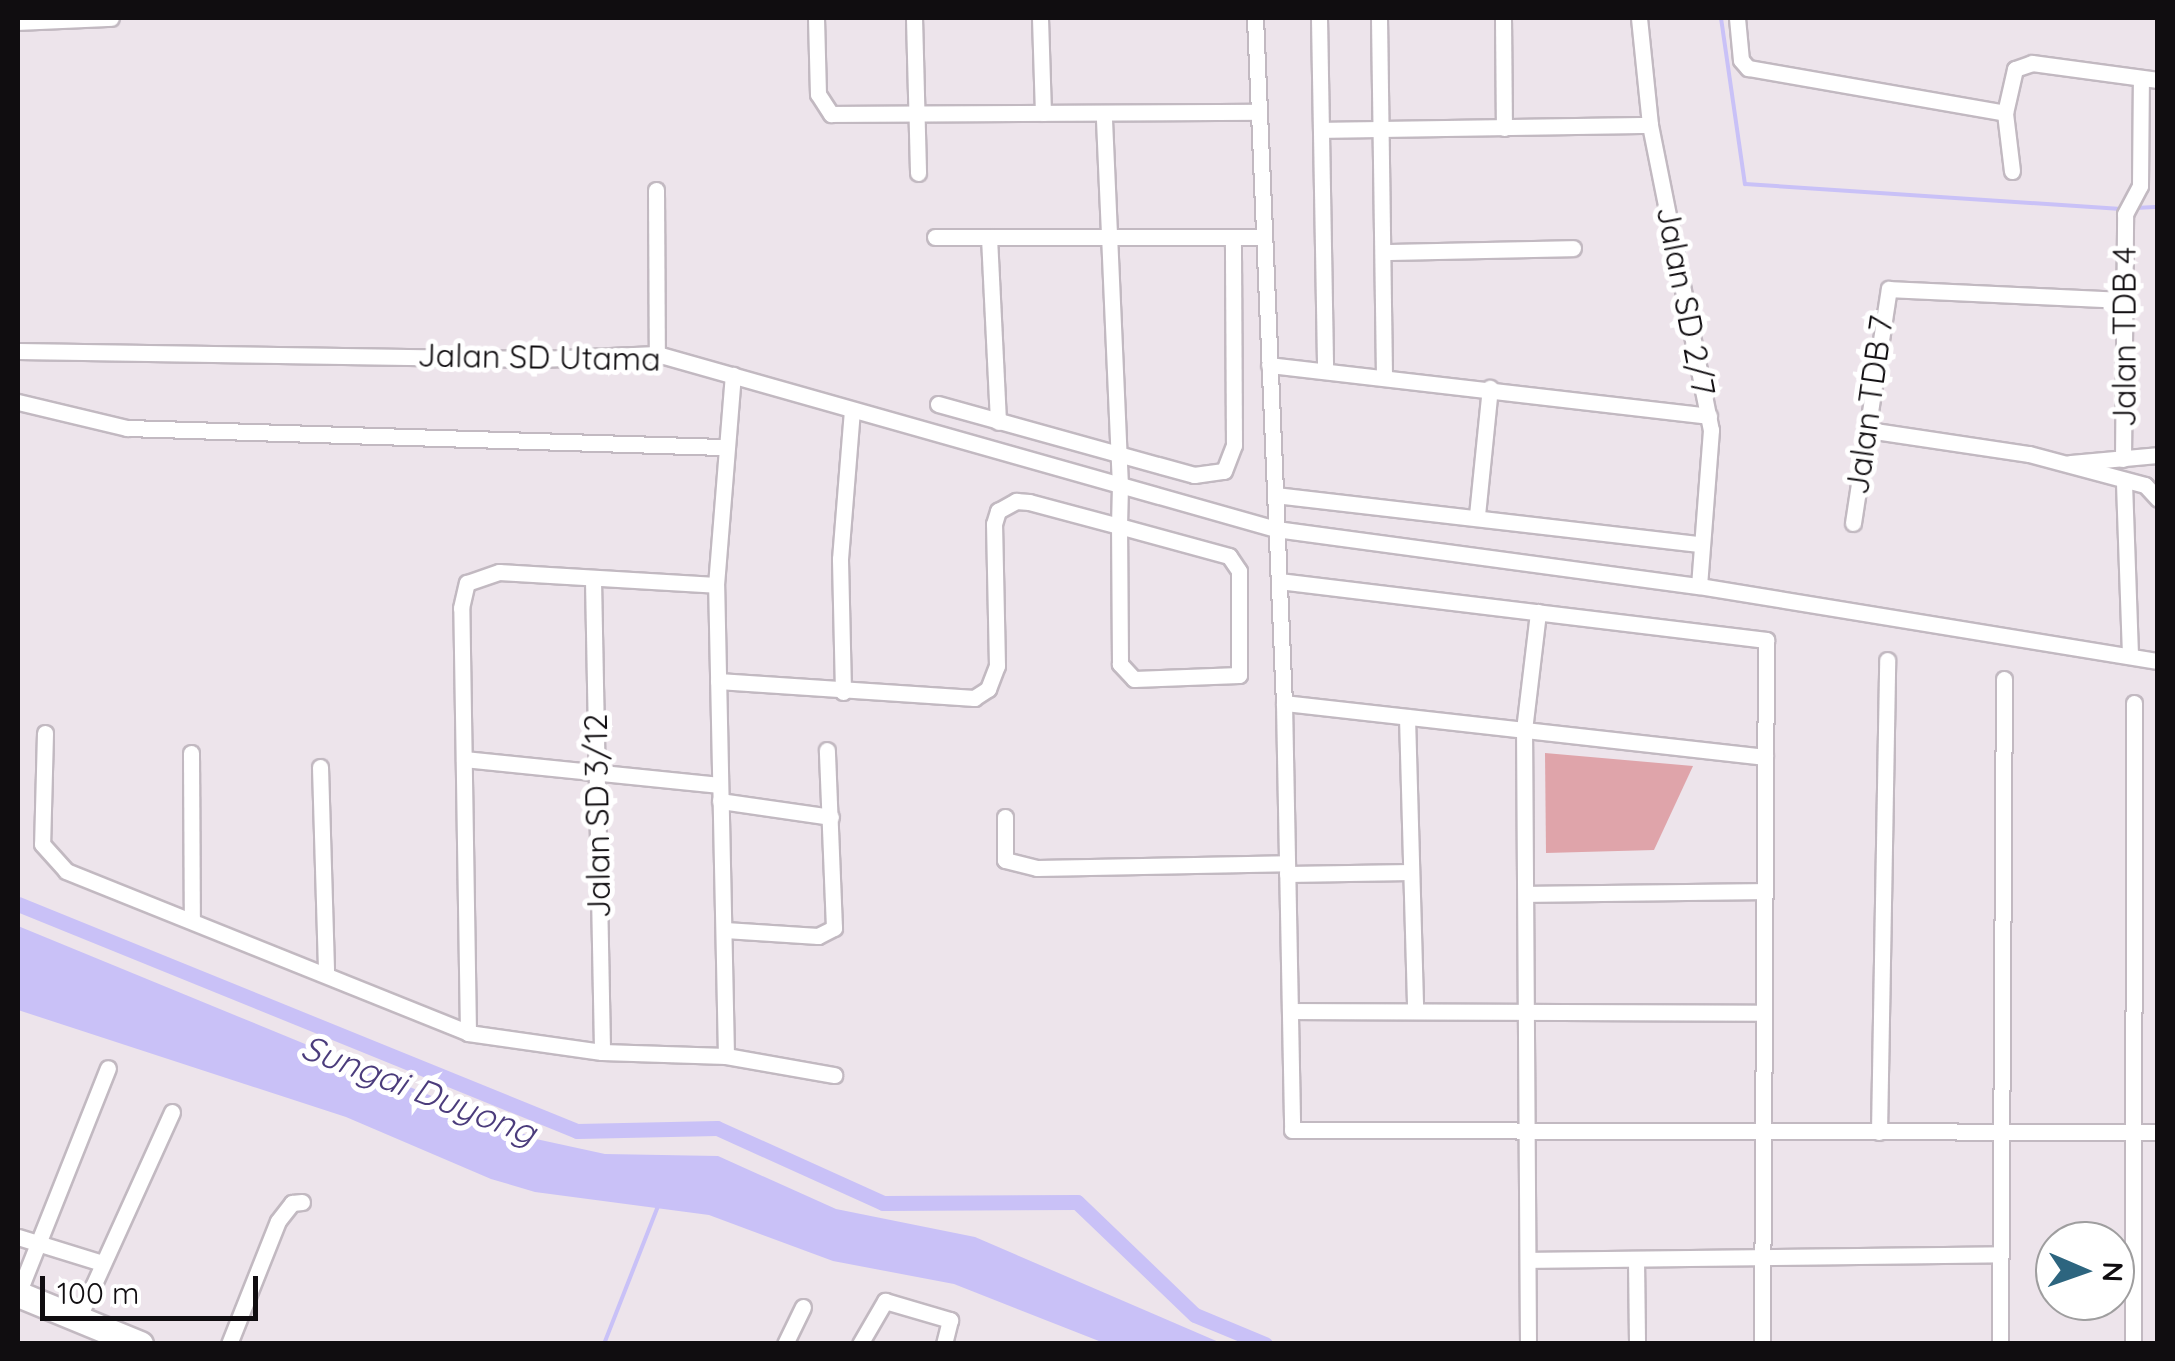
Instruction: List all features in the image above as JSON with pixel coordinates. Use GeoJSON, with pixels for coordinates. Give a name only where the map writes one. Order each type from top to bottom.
{"type":"FeatureCollection","features":[{"type":"Feature","properties":{"kind":"main road"},"geometry":{"type":"LineString","coordinates":[[18,1294],[140,1344]]}},
{"type":"Feature","properties":{"kind":"street"},"geometry":{"type":"LineString","coordinates":[[18,22],[111,18]]}},
{"type":"Feature","properties":{"kind":"street"},"geometry":{"type":"LineString","coordinates":[[816,18],[822,106],[844,116],[1259,112]]}},
{"type":"Feature","properties":{"kind":"street"},"geometry":{"type":"LineString","coordinates":[[914,18],[918,173]]}},
{"type":"Feature","properties":{"kind":"street"},"geometry":{"type":"LineString","coordinates":[[1040,18],[1044,112]]}},
{"type":"Feature","properties":{"kind":"street"},"geometry":{"type":"LineString","coordinates":[[1254,18],[1284,703],[1292,1130],[2158,1132]]}},
{"type":"Feature","properties":{"kind":"street"},"geometry":{"type":"LineString","coordinates":[[1319,18],[1326,368]]}},
{"type":"Feature","properties":{"kind":"street"},"geometry":{"type":"LineString","coordinates":[[1379,18],[1384,374]]}},
{"type":"Feature","properties":{"kind":"street"},"geometry":{"type":"LineString","coordinates":[[1503,18],[1504,128]]}},
{"type":"Feature","properties":{"kind":"street","name":"Jalan SD 2/7"},"geometry":{"type":"LineString","coordinates":[[1639,18],[1650,124],[1708,416],[1698,544],[1699,586]]}},
{"type":"Feature","properties":{"kind":"street"},"geometry":{"type":"LineString","coordinates":[[1737,18],[1741,60],[1748,68],[2005,113]]}},
{"type":"Feature","properties":{"kind":"street"},"geometry":{"type":"LineString","coordinates":[[2012,171],[2005,113],[2009,78],[2024,64],[2149,79]]}},
{"type":"Feature","properties":{"kind":"street","name":"Jalan TDB 4"},"geometry":{"type":"LineString","coordinates":[[2124,459],[2122,300],[2128,208],[2140,186],[2149,79]]}},
{"type":"Feature","properties":{"kind":"street"},"geometry":{"type":"LineString","coordinates":[[718,681],[959,699],[988,689],[997,666],[994,524],[1005,503],[1028,502],[1119,526],[1236,562],[1241,658],[1234,680],[1134,679],[1124,673],[1119,526],[1120,486],[1104,114]]}},
{"type":"Feature","properties":{"kind":"street"},"geometry":{"type":"LineString","coordinates":[[1322,130],[1650,124]]}},
{"type":"Feature","properties":{"kind":"street"},"geometry":{"type":"LineString","coordinates":[[656,190],[657,354]]}},
{"type":"Feature","properties":{"kind":"street"},"geometry":{"type":"LineString","coordinates":[[935,237],[1264,237]]}},
{"type":"Feature","properties":{"kind":"street"},"geometry":{"type":"LineString","coordinates":[[989,237],[998,422]]}},
{"type":"Feature","properties":{"kind":"street"},"geometry":{"type":"LineString","coordinates":[[938,404],[1194,475],[1216,474],[1230,464],[1233,237]]}},
{"type":"Feature","properties":{"kind":"street"},"geometry":{"type":"LineString","coordinates":[[1384,252],[1573,248]]}},
{"type":"Feature","properties":{"kind":"street","name":"Jalan TDB 7"},"geometry":{"type":"LineString","coordinates":[[1852,523],[1888,290],[2122,300]]}},
{"type":"Feature","properties":{"kind":"street","name":"Jalan SD Utama"},"geometry":{"type":"LineString","coordinates":[[18,352],[540,359],[657,354],[1276,529],[1699,586],[2158,660]]}},
{"type":"Feature","properties":{"kind":"street"},"geometry":{"type":"LineString","coordinates":[[1269,365],[1384,374],[1708,416]]}},
{"type":"Feature","properties":{"kind":"street"},"geometry":{"type":"LineString","coordinates":[[726,1056],[716,585],[723,448],[733,376]]}},
{"type":"Feature","properties":{"kind":"street"},"geometry":{"type":"LineString","coordinates":[[1477,515],[1490,388]]}},
{"type":"Feature","properties":{"kind":"street"},"geometry":{"type":"LineString","coordinates":[[18,402],[127,428],[723,448]]}},
{"type":"Feature","properties":{"kind":"street"},"geometry":{"type":"LineString","coordinates":[[843,692],[840,559],[852,410]]}},
{"type":"Feature","properties":{"kind":"street"},"geometry":{"type":"LineString","coordinates":[[1868,430],[2061,464],[2145,485],[2158,499]]}},
{"type":"Feature","properties":{"kind":"street"},"geometry":{"type":"LineString","coordinates":[[2061,464],[2158,455]]}},
{"type":"Feature","properties":{"kind":"street"},"geometry":{"type":"LineString","coordinates":[[2124,482],[2130,656]]}},
{"type":"Feature","properties":{"kind":"street"},"geometry":{"type":"LineString","coordinates":[[1275,495],[1477,515],[1698,544]]}},
{"type":"Feature","properties":{"kind":"street"},"geometry":{"type":"LineString","coordinates":[[468,1033],[461,608],[467,583],[500,572],[716,585]]}},
{"type":"Feature","properties":{"kind":"street","name":"Jalan SD 3/12"},"geometry":{"type":"LineString","coordinates":[[593,580],[602,1052]]}},
{"type":"Feature","properties":{"kind":"street"},"geometry":{"type":"LineString","coordinates":[[1278,582],[1766,640],[1760,1132],[1762,1344]]}},
{"type":"Feature","properties":{"kind":"street"},"geometry":{"type":"LineString","coordinates":[[1528,1344],[1524,730],[1538,612]]}},
{"type":"Feature","properties":{"kind":"street"},"geometry":{"type":"LineString","coordinates":[[1879,1132],[1887,660]]}},
{"type":"Feature","properties":{"kind":"street"},"geometry":{"type":"LineString","coordinates":[[2000,1344],[2004,680]]}},
{"type":"Feature","properties":{"kind":"street"},"geometry":{"type":"LineString","coordinates":[[1284,703],[1765,758]]}},
{"type":"Feature","properties":{"kind":"street"},"geometry":{"type":"LineString","coordinates":[[2133,1344],[2130,1132],[2134,703]]}},
{"type":"Feature","properties":{"kind":"street"},"geometry":{"type":"LineString","coordinates":[[1407,717],[1415,1010]]}},
{"type":"Feature","properties":{"kind":"street"},"geometry":{"type":"LineString","coordinates":[[45,734],[46,855],[66,871],[192,916],[468,1033],[602,1052],[726,1056],[834,1075]]}},
{"type":"Feature","properties":{"kind":"street"},"geometry":{"type":"LineString","coordinates":[[725,930],[818,936],[834,928],[827,750]]}},
{"type":"Feature","properties":{"kind":"street"},"geometry":{"type":"LineString","coordinates":[[191,754],[192,916]]}},
{"type":"Feature","properties":{"kind":"street"},"geometry":{"type":"LineString","coordinates":[[464,759],[595,772],[832,817]]}},
{"type":"Feature","properties":{"kind":"street"},"geometry":{"type":"LineString","coordinates":[[320,768],[326,971]]}},
{"type":"Feature","properties":{"kind":"street"},"geometry":{"type":"LineString","coordinates":[[1005,817],[1005,860],[1037,868],[1411,872]]}},
{"type":"Feature","properties":{"kind":"street"},"geometry":{"type":"LineString","coordinates":[[1526,894],[1763,891]]}},
{"type":"Feature","properties":{"kind":"street"},"geometry":{"type":"LineString","coordinates":[[1290,1011],[1415,1010],[1527,1015],[1761,1012]]}},
{"type":"Feature","properties":{"kind":"street"},"geometry":{"type":"LineString","coordinates":[[18,1294],[108,1068]]}},
{"type":"Feature","properties":{"kind":"street"},"geometry":{"type":"LineString","coordinates":[[79,1317],[172,1112]]}},
{"type":"Feature","properties":{"kind":"street"},"geometry":{"type":"LineString","coordinates":[[230,1344],[278,1221],[292,1203],[302,1202]]}},
{"type":"Feature","properties":{"kind":"street"},"geometry":{"type":"LineString","coordinates":[[18,1237],[36,1246],[102,1263]]}},
{"type":"Feature","properties":{"kind":"street"},"geometry":{"type":"LineString","coordinates":[[1528,1260],[2000,1254]]}},
{"type":"Feature","properties":{"kind":"street"},"geometry":{"type":"LineString","coordinates":[[1636,1259],[1636,1344]]}},
{"type":"Feature","properties":{"kind":"street"},"geometry":{"type":"LineString","coordinates":[[860,1344],[885,1301],[950,1320],[944,1344]]}},
{"type":"Feature","properties":{"kind":"street"},"geometry":{"type":"LineString","coordinates":[[785,1344],[802,1307]]}},
{"type":"Feature","properties":{"kind":"shaded area"},"geometry":{"type":"Polygon","coordinates":[[[1545,753],[1693,766],[1654,850],[1546,853],[1545,753]]]}},
{"type":"Feature","properties":{"kind":"shaded area","name":"Sungai Duyong"},"geometry":{"type":"Polygon","coordinates":[[[18,926],[536,1139],[605,1154],[718,1156],[836,1209],[975,1237],[1221,1343],[1104,1343],[954,1284],[833,1261],[709,1215],[535,1192],[491,1179],[346,1117],[18,1010],[18,926]]]}},
{"type":"Feature","properties":{"kind":"waterway"},"geometry":{"type":"LineString","coordinates":[[1721,18],[1745,184],[2121,209]]}},
{"type":"Feature","properties":{"kind":"waterway"},"geometry":{"type":"LineString","coordinates":[[2135,208],[2155,207]]}},
{"type":"Feature","properties":{"kind":"waterway"},"geometry":{"type":"LineString","coordinates":[[18,904],[577,1131],[717,1128],[883,1203],[1077,1202],[1195,1315],[1265,1344]]}},
{"type":"Feature","properties":{"kind":"waterway"},"geometry":{"type":"LineString","coordinates":[[604,1344],[659,1204]]}}]}
